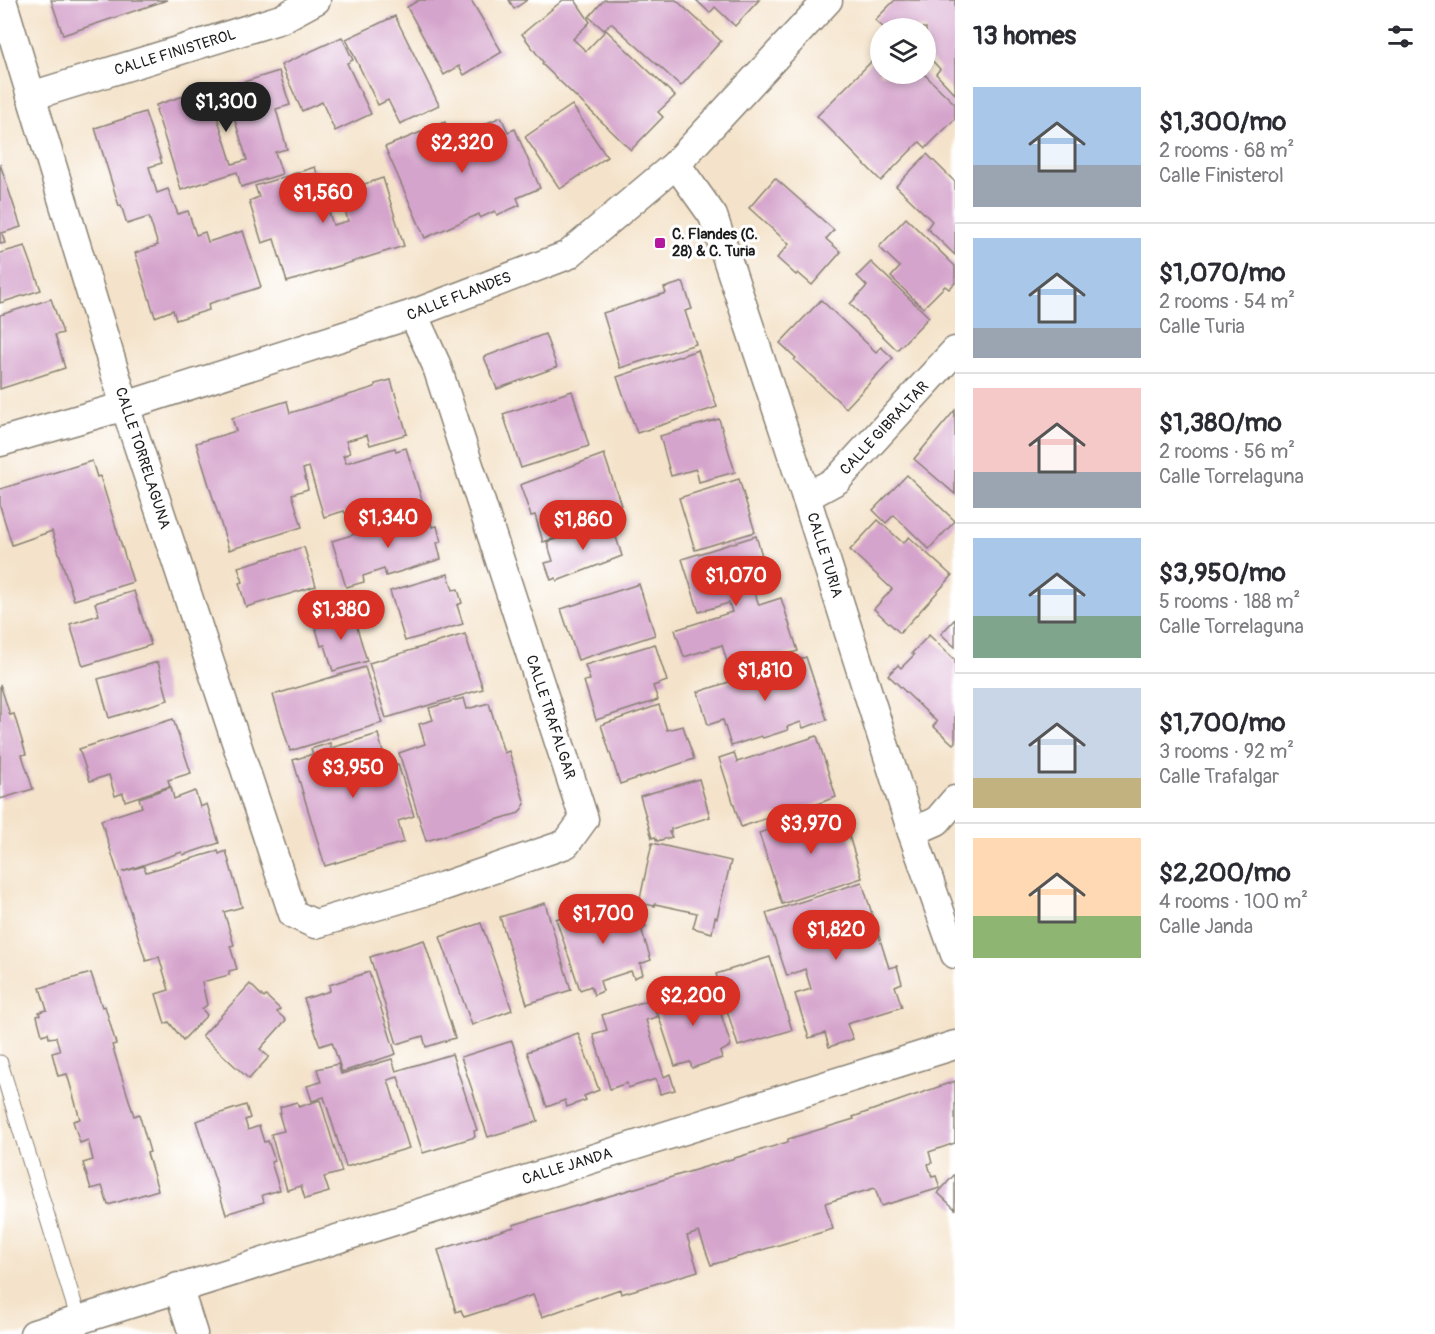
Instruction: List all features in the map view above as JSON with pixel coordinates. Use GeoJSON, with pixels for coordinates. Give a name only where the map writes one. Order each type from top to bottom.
{"type":"FeatureCollection","features":[{"type":"Feature","properties":{"kind":"street","name":"CALLE TORRELAGUNA"},"geometry":{"type":"LineString","coordinates":[[2,0],[125,406],[293,914]]}},
{"type":"Feature","properties":{"kind":"street","name":"CALLE FINISTEROL"},"geometry":{"type":"LineString","coordinates":[[32,96],[281,19],[316,0]]}},
{"type":"Feature","properties":{"kind":"street","name":"CALLE FLANDES"},"geometry":{"type":"LineString","coordinates":[[0,442],[125,406],[413,314],[568,255],[676,164],[828,0]]}},
{"type":"Feature","properties":{"kind":"street","name":"CALLE TURIA"},"geometry":{"type":"LineString","coordinates":[[676,164],[713,216],[806,497],[912,832],[955,954]]}},
{"type":"Feature","properties":{"kind":"street","name":"CALLE TRAFALGAR"},"geometry":{"type":"LineString","coordinates":[[293,914],[315,924],[444,886],[566,844],[584,819],[436,364],[413,314]]}},
{"type":"Feature","properties":{"kind":"street","name":"CALLE GIBRALTAR"},"geometry":{"type":"LineString","coordinates":[[806,497],[837,480],[955,351]]}},
{"type":"Feature","properties":{"kind":"street"},"geometry":{"type":"LineString","coordinates":[[912,832],[937,821],[955,800]]}},
{"type":"Feature","properties":{"kind":"street","name":"CALLE JANDA"},"geometry":{"type":"LineString","coordinates":[[34,1334],[955,1045]]}},
{"type":"Feature","properties":{"kind":"street"},"geometry":{"type":"LineString","coordinates":[[178,1287],[193,1334]]}},
{"type":"Feature","properties":{"kind":"lane"},"geometry":{"type":"LineString","coordinates":[[0,1063],[79,1320]]}},
{"type":"Feature","properties":{"kind":"building"},"geometry":{"type":"Polygon","coordinates":[[[51,0],[167,0],[63,35],[51,0]]]}},
{"type":"Feature","properties":{"kind":"building"},"geometry":{"type":"Polygon","coordinates":[[[419,0],[471,0],[502,52],[464,75],[459,66],[444,75],[407,7],[419,0]]]}},
{"type":"Feature","properties":{"kind":"building"},"geometry":{"type":"Polygon","coordinates":[[[509,0],[527,0],[514,9],[509,0]]]}},
{"type":"Feature","properties":{"kind":"building"},"geometry":{"type":"Polygon","coordinates":[[[563,0],[575,0],[590,22],[573,39],[586,51],[606,30],[675,96],[658,112],[663,117],[631,150],[542,64],[543,62],[522,34],[563,0]]]}},
{"type":"Feature","properties":{"kind":"building"},"geometry":{"type":"Polygon","coordinates":[[[604,0],[676,0],[721,41],[681,86],[611,23],[604,30],[589,17],[604,0]]]}},
{"type":"Feature","properties":{"kind":"building"},"geometry":{"type":"Polygon","coordinates":[[[696,0],[759,0],[735,26],[715,7],[710,13],[696,0]]]}},
{"type":"Feature","properties":{"kind":"building"},"geometry":{"type":"Polygon","coordinates":[[[895,0],[955,0],[955,94],[936,74],[940,69],[936,65],[936,18],[877,18],[895,0]]]}},
{"type":"Feature","properties":{"kind":"building"},"geometry":{"type":"Polygon","coordinates":[[[395,16],[439,105],[400,124],[388,100],[378,105],[346,39],[395,16]]]}},
{"type":"Feature","properties":{"kind":"building"},"geometry":{"type":"Polygon","coordinates":[[[342,37],[353,60],[347,63],[371,114],[335,131],[322,102],[302,111],[281,65],[342,37]]]}},
{"type":"Feature","properties":{"kind":"building"},"geometry":{"type":"Polygon","coordinates":[[[870,63],[870,84],[934,84],[955,104],[955,119],[926,148],[920,142],[917,144],[881,181],[817,116],[870,63]]]}},
{"type":"Feature","properties":{"kind":"building"},"geometry":{"type":"Polygon","coordinates":[[[279,71],[290,105],[276,109],[287,149],[275,152],[282,174],[241,187],[237,172],[181,190],[156,105],[208,88],[232,164],[247,160],[225,88],[279,71]]]}},
{"type":"Feature","properties":{"kind":"building"},"geometry":{"type":"Polygon","coordinates":[[[572,105],[607,157],[560,189],[525,137],[572,105]]]}},
{"type":"Feature","properties":{"kind":"building"},"geometry":{"type":"Polygon","coordinates":[[[145,112],[162,163],[149,167],[157,193],[168,189],[178,214],[188,211],[196,235],[205,232],[208,242],[243,231],[261,287],[208,304],[209,310],[176,320],[173,310],[155,317],[135,253],[158,245],[149,217],[127,224],[121,205],[119,206],[95,128],[145,112]]]}},
{"type":"Feature","properties":{"kind":"building"},"geometry":{"type":"Polygon","coordinates":[[[501,117],[508,132],[515,129],[540,188],[517,198],[520,205],[497,215],[495,211],[480,218],[479,214],[425,238],[385,147],[445,122],[461,160],[470,156],[461,134],[501,117]]]}},
{"type":"Feature","properties":{"kind":"building"},"geometry":{"type":"Polygon","coordinates":[[[927,154],[955,182],[955,255],[927,228],[932,221],[896,186],[927,154]]]}},
{"type":"Feature","properties":{"kind":"building"},"geometry":{"type":"Polygon","coordinates":[[[0,164],[21,227],[2,233],[5,243],[0,244],[0,164]]]}},
{"type":"Feature","properties":{"kind":"building"},"geometry":{"type":"Polygon","coordinates":[[[315,167],[333,225],[348,221],[340,192],[383,178],[404,246],[287,282],[274,239],[262,243],[249,201],[259,197],[255,186],[315,167]]]}},
{"type":"Feature","properties":{"kind":"building"},"geometry":{"type":"Polygon","coordinates":[[[775,178],[834,230],[826,239],[841,252],[812,285],[798,273],[796,275],[777,258],[789,244],[749,208],[775,178]]]}},
{"type":"Feature","properties":{"kind":"building"},"geometry":{"type":"Polygon","coordinates":[[[906,218],[955,266],[955,283],[949,289],[945,286],[923,308],[891,277],[900,267],[879,247],[906,218]]]}},
{"type":"Feature","properties":{"kind":"building"},"geometry":{"type":"Polygon","coordinates":[[[25,246],[41,290],[0,303],[0,253],[25,246]]]}},
{"type":"Feature","properties":{"kind":"building"},"geometry":{"type":"Polygon","coordinates":[[[871,262],[929,317],[897,350],[850,304],[867,286],[857,276],[871,262]]]}},
{"type":"Feature","properties":{"kind":"building"},"geometry":{"type":"Polygon","coordinates":[[[683,282],[692,309],[685,311],[696,344],[620,368],[603,313],[666,293],[664,288],[683,282]]]}},
{"type":"Feature","properties":{"kind":"building"},"geometry":{"type":"Polygon","coordinates":[[[51,299],[63,333],[55,335],[65,368],[0,389],[0,315],[51,299]]]}},
{"type":"Feature","properties":{"kind":"building"},"geometry":{"type":"Polygon","coordinates":[[[821,300],[876,352],[881,347],[893,358],[846,408],[794,360],[796,358],[780,343],[821,300]]]}},
{"type":"Feature","properties":{"kind":"building"},"geometry":{"type":"Polygon","coordinates":[[[545,334],[557,367],[497,389],[484,357],[545,334]]]}},
{"type":"Feature","properties":{"kind":"building"},"geometry":{"type":"Polygon","coordinates":[[[698,350],[717,407],[637,433],[617,377],[698,350]]]}},
{"type":"Feature","properties":{"kind":"building"},"geometry":{"type":"Polygon","coordinates":[[[391,380],[407,434],[370,445],[367,435],[346,441],[350,453],[343,456],[346,463],[395,448],[396,451],[406,448],[422,500],[392,510],[390,503],[361,512],[360,509],[345,513],[344,511],[324,517],[309,467],[303,469],[308,489],[292,494],[302,527],[229,550],[196,443],[236,431],[232,418],[287,401],[290,413],[391,380]]]}},
{"type":"Feature","properties":{"kind":"building"},"geometry":{"type":"Polygon","coordinates":[[[572,391],[589,446],[521,468],[503,414],[572,391]]]}},
{"type":"Feature","properties":{"kind":"building"},"geometry":{"type":"Polygon","coordinates":[[[955,410],[955,494],[914,459],[955,410]]]}},
{"type":"Feature","properties":{"kind":"building"},"geometry":{"type":"Polygon","coordinates":[[[719,419],[735,472],[699,482],[696,469],[671,476],[660,436],[719,419]]]}},
{"type":"Feature","properties":{"kind":"building"},"geometry":{"type":"Polygon","coordinates":[[[604,454],[621,505],[591,514],[595,525],[543,542],[535,515],[531,516],[520,485],[604,454]]]}},
{"type":"Feature","properties":{"kind":"building"},"geometry":{"type":"Polygon","coordinates":[[[92,461],[97,477],[100,476],[133,582],[74,600],[52,531],[12,545],[0,506],[0,489],[92,461]]]}},
{"type":"Feature","properties":{"kind":"building"},"geometry":{"type":"Polygon","coordinates":[[[907,475],[955,521],[929,549],[894,515],[886,523],[873,510],[907,475]]]}},
{"type":"Feature","properties":{"kind":"building"},"geometry":{"type":"Polygon","coordinates":[[[739,479],[755,532],[695,550],[679,498],[739,479]]]}},
{"type":"Feature","properties":{"kind":"building"},"geometry":{"type":"Polygon","coordinates":[[[427,512],[432,527],[437,526],[441,542],[437,543],[441,559],[386,576],[384,569],[363,576],[364,582],[346,587],[332,541],[427,512]]]}},
{"type":"Feature","properties":{"kind":"building"},"geometry":{"type":"Polygon","coordinates":[[[878,520],[903,543],[909,537],[952,576],[900,633],[874,609],[892,589],[850,550],[878,520]]]}},
{"type":"Feature","properties":{"kind":"building"},"geometry":{"type":"Polygon","coordinates":[[[611,521],[622,556],[557,581],[556,578],[551,580],[545,563],[553,561],[547,542],[611,521]]]}},
{"type":"Feature","properties":{"kind":"building"},"geometry":{"type":"Polygon","coordinates":[[[756,536],[772,588],[755,594],[759,605],[781,598],[798,651],[730,672],[722,645],[684,657],[675,630],[732,612],[729,603],[699,612],[682,559],[756,536]]]}},
{"type":"Feature","properties":{"kind":"building"},"geometry":{"type":"Polygon","coordinates":[[[304,547],[316,586],[246,607],[239,583],[243,582],[238,567],[304,547]]]}},
{"type":"Feature","properties":{"kind":"building"},"geometry":{"type":"Polygon","coordinates":[[[448,574],[453,590],[458,589],[462,603],[457,605],[463,624],[405,641],[390,591],[448,574]]]}},
{"type":"Feature","properties":{"kind":"building"},"geometry":{"type":"Polygon","coordinates":[[[639,584],[655,635],[578,660],[561,609],[639,584]]]}},
{"type":"Feature","properties":{"kind":"building"},"geometry":{"type":"Polygon","coordinates":[[[134,591],[151,645],[83,666],[70,624],[99,615],[95,603],[134,591]]]}},
{"type":"Feature","properties":{"kind":"building"},"geometry":{"type":"Polygon","coordinates":[[[352,611],[367,661],[333,671],[325,645],[321,646],[314,622],[352,611]]]}},
{"type":"Feature","properties":{"kind":"building"},"geometry":{"type":"Polygon","coordinates":[[[955,619],[955,647],[941,634],[955,619]]]}},
{"type":"Feature","properties":{"kind":"building"},"geometry":{"type":"Polygon","coordinates":[[[465,634],[483,689],[386,718],[369,663],[465,634]]]}},
{"type":"Feature","properties":{"kind":"building"},"geometry":{"type":"Polygon","coordinates":[[[929,635],[955,660],[955,742],[953,744],[933,726],[937,722],[888,675],[898,665],[901,668],[929,635]]]}},
{"type":"Feature","properties":{"kind":"building"},"geometry":{"type":"Polygon","coordinates":[[[655,644],[667,681],[653,686],[658,700],[596,720],[584,681],[590,680],[585,665],[655,644]]]}},
{"type":"Feature","properties":{"kind":"building"},"geometry":{"type":"Polygon","coordinates":[[[806,657],[827,720],[803,728],[801,722],[787,727],[788,730],[731,746],[723,720],[708,725],[698,692],[806,657]]]}},
{"type":"Feature","properties":{"kind":"building"},"geometry":{"type":"Polygon","coordinates":[[[158,662],[168,700],[109,718],[98,679],[158,662]]]}},
{"type":"Feature","properties":{"kind":"building"},"geometry":{"type":"Polygon","coordinates":[[[365,667],[382,723],[290,751],[273,695],[365,667]]]}},
{"type":"Feature","properties":{"kind":"building"},"geometry":{"type":"Polygon","coordinates":[[[0,684],[10,715],[14,714],[26,754],[22,755],[33,789],[0,799],[0,684]]]}},
{"type":"Feature","properties":{"kind":"building"},"geometry":{"type":"Polygon","coordinates":[[[464,698],[467,709],[489,703],[504,753],[509,751],[525,804],[519,813],[426,841],[399,753],[425,744],[419,724],[433,720],[429,708],[464,698]]]}},
{"type":"Feature","properties":{"kind":"building"},"geometry":{"type":"Polygon","coordinates":[[[659,705],[667,730],[683,726],[694,759],[620,784],[601,725],[659,705]]]}},
{"type":"Feature","properties":{"kind":"building"},"geometry":{"type":"Polygon","coordinates":[[[173,719],[191,773],[168,780],[170,786],[125,801],[123,793],[115,796],[109,775],[90,781],[79,749],[173,719]]]}},
{"type":"Feature","properties":{"kind":"building"},"geometry":{"type":"Polygon","coordinates":[[[378,734],[387,767],[398,764],[414,816],[398,821],[404,842],[325,866],[293,760],[313,754],[311,749],[330,743],[331,748],[378,734]]]}},
{"type":"Feature","properties":{"kind":"building"},"geometry":{"type":"Polygon","coordinates":[[[817,736],[836,797],[783,816],[782,813],[741,827],[719,758],[734,753],[737,762],[817,736]]]}},
{"type":"Feature","properties":{"kind":"building"},"geometry":{"type":"Polygon","coordinates":[[[699,779],[710,817],[671,829],[669,832],[672,837],[657,841],[655,837],[652,838],[640,796],[699,779]]]}},
{"type":"Feature","properties":{"kind":"building"},"geometry":{"type":"Polygon","coordinates":[[[171,787],[174,799],[195,791],[200,807],[207,804],[219,843],[183,855],[182,852],[122,872],[144,866],[146,872],[218,851],[219,854],[226,851],[242,907],[224,912],[234,945],[230,946],[237,969],[229,971],[229,975],[202,982],[207,1005],[202,1009],[207,1015],[183,1040],[169,1022],[165,1024],[156,994],[169,990],[159,957],[146,961],[101,820],[142,807],[139,798],[171,787]]]}},
{"type":"Feature","properties":{"kind":"building"},"geometry":{"type":"Polygon","coordinates":[[[840,807],[862,878],[782,904],[759,833],[840,807]]]}},
{"type":"Feature","properties":{"kind":"building"},"geometry":{"type":"Polygon","coordinates":[[[652,843],[731,861],[712,933],[693,928],[697,913],[639,903],[652,843]]]}},
{"type":"Feature","properties":{"kind":"building"},"geometry":{"type":"Polygon","coordinates":[[[862,882],[889,968],[897,966],[902,983],[895,986],[902,1007],[847,1024],[853,1039],[829,1047],[825,1033],[809,1038],[795,994],[811,989],[805,969],[787,976],[766,913],[862,882]]]}},
{"type":"Feature","properties":{"kind":"building"},"geometry":{"type":"Polygon","coordinates":[[[545,903],[571,990],[527,1004],[500,917],[545,903]]]}},
{"type":"Feature","properties":{"kind":"building"},"geometry":{"type":"Polygon","coordinates":[[[598,904],[600,910],[614,906],[646,926],[642,931],[651,960],[640,964],[643,974],[634,978],[631,971],[600,981],[603,991],[594,995],[591,986],[580,990],[556,919],[598,904]]]}},
{"type":"Feature","properties":{"kind":"building"},"geometry":{"type":"Polygon","coordinates":[[[481,923],[512,1010],[472,1025],[440,937],[481,923]]]}},
{"type":"Feature","properties":{"kind":"building"},"geometry":{"type":"Polygon","coordinates":[[[424,940],[455,1038],[426,1047],[423,1036],[397,1044],[370,957],[424,940]]]}},
{"type":"Feature","properties":{"kind":"building"},"geometry":{"type":"Polygon","coordinates":[[[770,957],[792,1030],[738,1046],[716,974],[770,957]]]}},
{"type":"Feature","properties":{"kind":"building"},"geometry":{"type":"Polygon","coordinates":[[[369,972],[396,1054],[342,1072],[332,1042],[320,1046],[304,999],[330,991],[329,985],[369,972]]]}},
{"type":"Feature","properties":{"kind":"building"},"geometry":{"type":"Polygon","coordinates":[[[91,973],[102,1007],[105,1006],[116,1044],[112,1045],[134,1116],[139,1114],[158,1190],[108,1205],[102,1186],[91,1189],[83,1163],[93,1160],[88,1140],[80,1143],[73,1121],[80,1119],[67,1074],[58,1076],[52,1053],[60,1051],[56,1037],[49,1038],[48,1033],[42,1035],[37,1016],[40,1015],[39,1012],[47,1010],[40,988],[91,973]]]}},
{"type":"Feature","properties":{"kind":"building"},"geometry":{"type":"Polygon","coordinates":[[[250,984],[280,1009],[277,1012],[286,1020],[260,1049],[269,1057],[249,1079],[202,1036],[250,984]]]}},
{"type":"Feature","properties":{"kind":"building"},"geometry":{"type":"Polygon","coordinates":[[[706,986],[707,990],[713,988],[731,1046],[720,1052],[722,1058],[692,1068],[690,1062],[675,1066],[654,1002],[706,986]]]}},
{"type":"Feature","properties":{"kind":"building"},"geometry":{"type":"Polygon","coordinates":[[[652,999],[657,1017],[646,1020],[664,1077],[670,1074],[675,1090],[660,1094],[656,1079],[628,1088],[627,1083],[610,1089],[593,1034],[607,1030],[602,1015],[652,999]]]}},
{"type":"Feature","properties":{"kind":"building"},"geometry":{"type":"Polygon","coordinates":[[[578,1033],[599,1090],[584,1096],[586,1100],[567,1107],[565,1100],[547,1107],[527,1052],[578,1033]]]}},
{"type":"Feature","properties":{"kind":"building"},"geometry":{"type":"Polygon","coordinates":[[[512,1041],[538,1121],[488,1137],[461,1057],[512,1041]]]}},
{"type":"Feature","properties":{"kind":"building"},"geometry":{"type":"Polygon","coordinates":[[[452,1054],[477,1130],[474,1131],[475,1137],[423,1153],[398,1077],[388,1080],[409,1148],[346,1167],[324,1097],[312,1101],[307,1086],[321,1082],[317,1069],[338,1064],[341,1074],[392,1059],[396,1071],[452,1054]]]}},
{"type":"Feature","properties":{"kind":"building"},"geometry":{"type":"Polygon","coordinates":[[[955,1081],[955,1143],[929,1152],[932,1163],[928,1164],[932,1177],[936,1176],[940,1188],[881,1206],[875,1188],[825,1203],[833,1229],[711,1265],[699,1232],[687,1236],[698,1271],[621,1294],[620,1289],[542,1317],[533,1295],[464,1317],[461,1310],[456,1312],[438,1250],[788,1142],[788,1139],[854,1119],[853,1117],[955,1081]]]}},
{"type":"Feature","properties":{"kind":"building"},"geometry":{"type":"Polygon","coordinates":[[[320,1100],[342,1172],[324,1177],[329,1192],[305,1199],[301,1186],[287,1190],[271,1134],[284,1131],[279,1114],[281,1113],[280,1107],[297,1102],[299,1107],[320,1100]]]}},
{"type":"Feature","properties":{"kind":"building"},"geometry":{"type":"Polygon","coordinates":[[[246,1105],[250,1118],[245,1120],[248,1130],[259,1126],[264,1142],[268,1141],[275,1161],[271,1162],[280,1190],[262,1195],[264,1202],[226,1214],[196,1121],[246,1105]]]}},
{"type":"Feature","properties":{"kind":"building"},"geometry":{"type":"Polygon","coordinates":[[[955,1174],[955,1209],[938,1193],[955,1174]]]}},
{"type":"Feature","properties":{"kind":"place","name":"C. Flandes (C. 28) & C. Turia"},"geometry":{"type":"Point","coordinates":[660,243]}}]}
